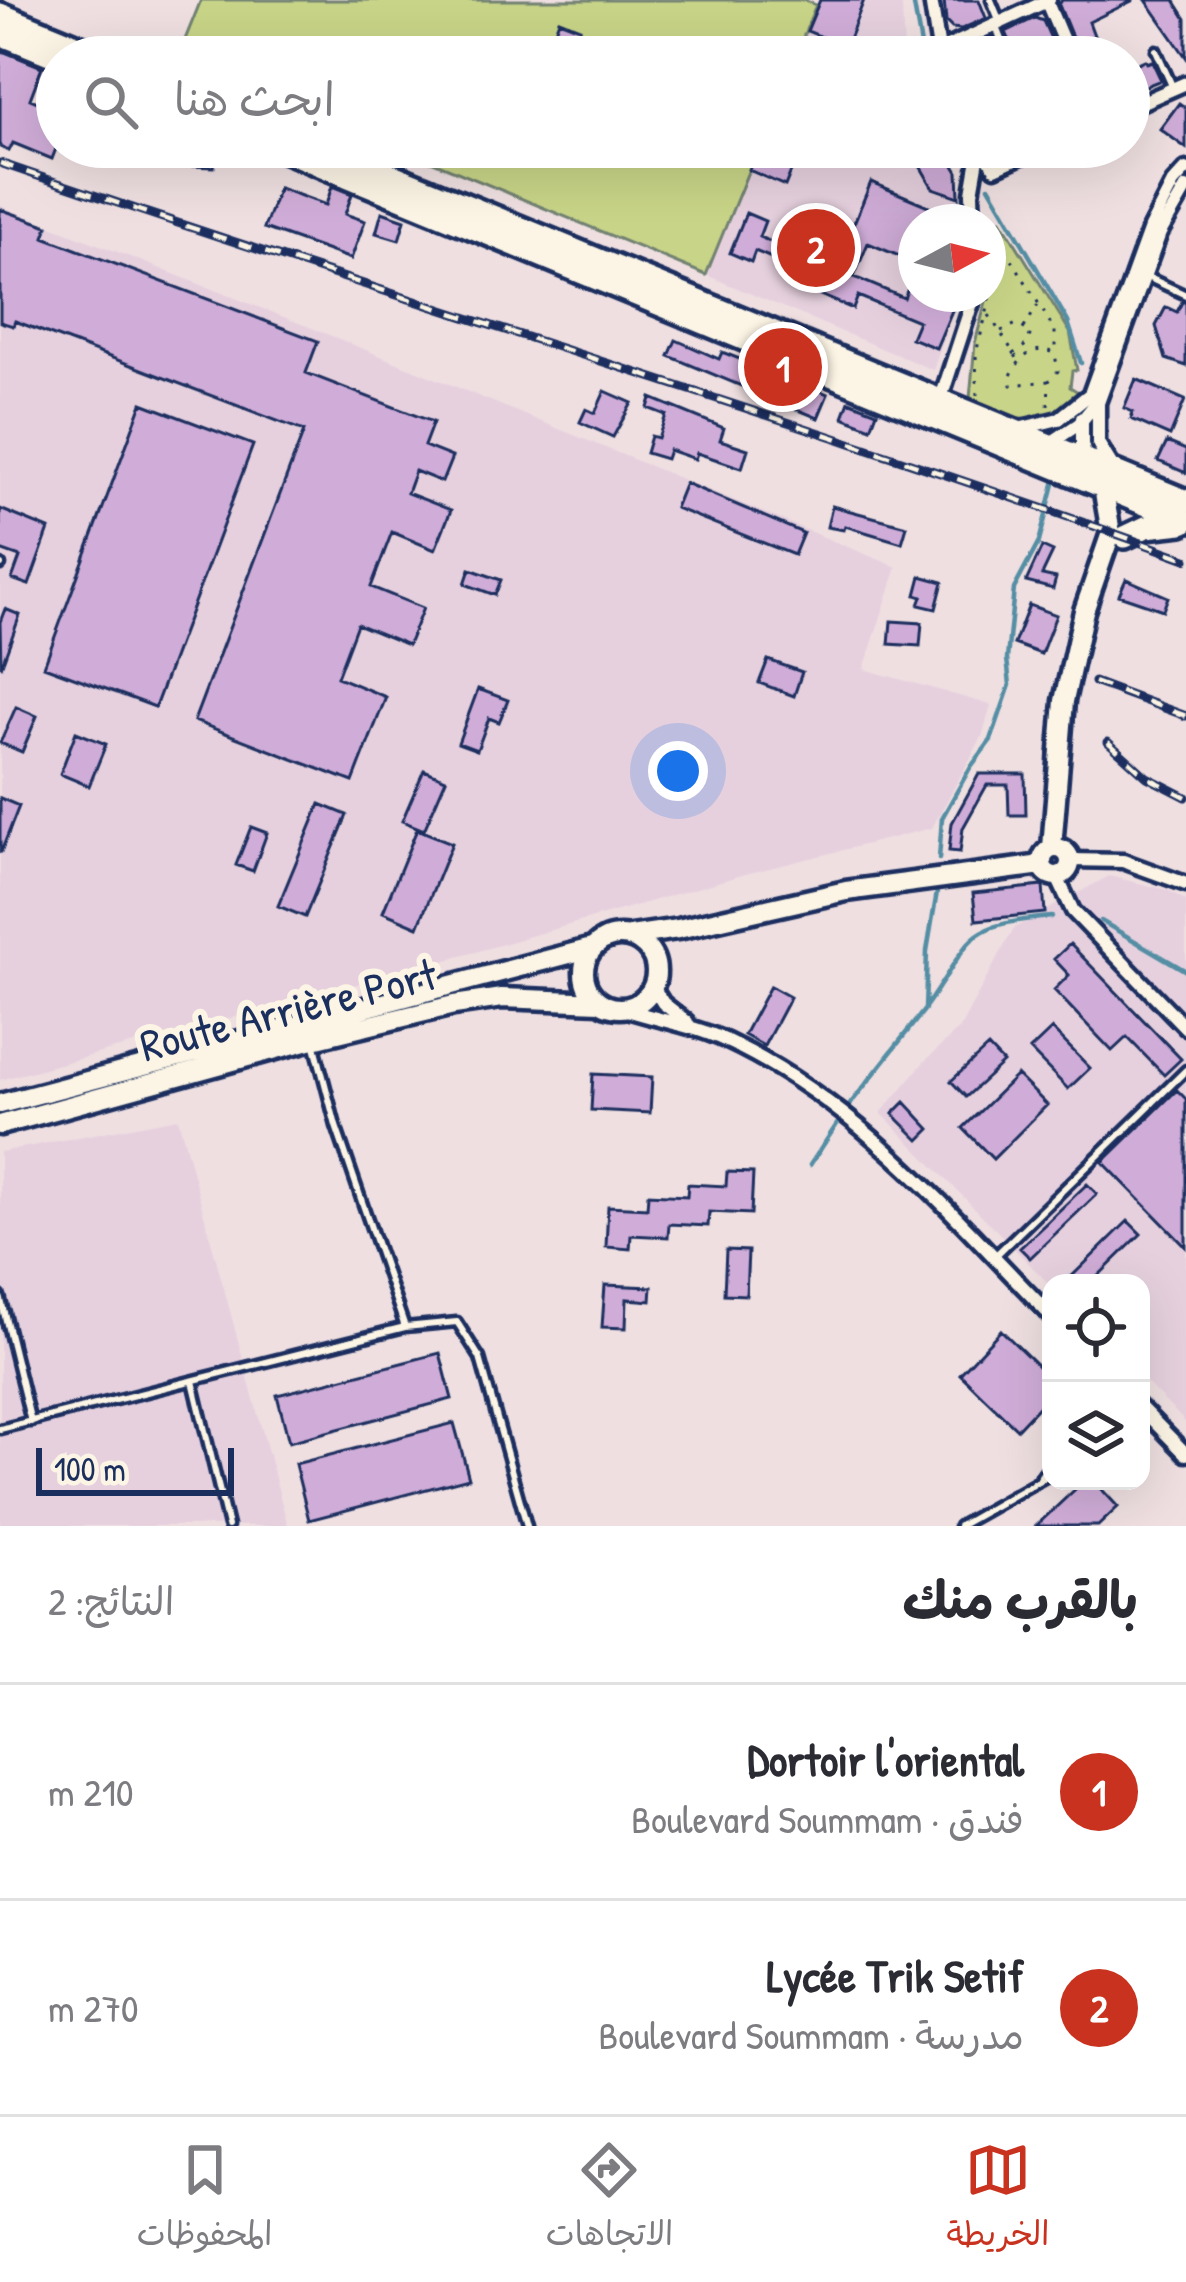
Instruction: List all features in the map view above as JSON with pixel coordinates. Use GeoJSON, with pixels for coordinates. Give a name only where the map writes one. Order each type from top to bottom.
{"type":"FeatureCollection","features":[{"type":"Feature","properties":{"kind":"main road"},"geometry":{"type":"LineString","coordinates":[[0,14],[54,36]]}},
{"type":"Feature","properties":{"kind":"main road"},"geometry":{"type":"LineString","coordinates":[[0,34],[36,49]]}},
{"type":"Feature","properties":{"kind":"main road"},"geometry":{"type":"LineString","coordinates":[[327,168],[1019,452],[1186,501]]}},
{"type":"Feature","properties":{"kind":"main road"},"geometry":{"type":"LineString","coordinates":[[375,168],[1086,459],[1186,522]]}},
{"type":"Feature","properties":{"kind":"main road"},"geometry":{"type":"LineString","coordinates":[[1118,535],[1186,522]]}},
{"type":"Feature","properties":{"kind":"street"},"geometry":{"type":"LineString","coordinates":[[931,0],[936,36]]}},
{"type":"Feature","properties":{"kind":"street"},"geometry":{"type":"LineString","coordinates":[[973,36],[1047,0],[1062,36]]}},
{"type":"Feature","properties":{"kind":"street"},"geometry":{"type":"LineString","coordinates":[[1150,99],[1179,86]]}},
{"type":"Feature","properties":{"kind":"street"},"geometry":{"type":"LineString","coordinates":[[972,204],[977,168]]}},
{"type":"Feature","properties":{"kind":"street"},"geometry":{"type":"LineString","coordinates":[[972,193],[994,168]]}},
{"type":"Feature","properties":{"kind":"street"},"geometry":{"type":"LineString","coordinates":[[1118,535],[1126,487],[1098,442],[1095,395],[1150,228],[1173,183],[1186,170]]}},
{"type":"Feature","properties":{"kind":"street"},"geometry":{"type":"LineString","coordinates":[[1019,452],[1049,444],[1082,421],[1170,211],[1186,188]]}},
{"type":"Feature","properties":{"kind":"street"},"geometry":{"type":"LineString","coordinates":[[940,401],[969,312]]}},
{"type":"Feature","properties":{"kind":"street"},"geometry":{"type":"LineString","coordinates":[[1011,430],[1059,419],[1095,395]]}},
{"type":"Feature","properties":{"kind":"street"},"geometry":{"type":"LineString","coordinates":[[1082,421],[1086,459]]}},
{"type":"Feature","properties":{"kind":"street"},"geometry":{"type":"LineString","coordinates":[[1126,487],[1118,535],[1078,643],[1062,717],[1051,863],[1072,911],[1186,1028]]}},
{"type":"Feature","properties":{"kind":"street"},"geometry":{"type":"LineString","coordinates":[[693,1026],[600,1002],[585,982],[586,958],[592,948],[609,937],[678,929],[847,891],[1051,863],[1069,869],[1071,860],[1123,861],[1186,884]]}},
{"type":"Feature","properties":{"kind":"street"},"geometry":{"type":"LineString","coordinates":[[655,961],[678,929]]}},
{"type":"Feature","properties":{"kind":"street"},"geometry":{"type":"LineString","coordinates":[[630,936],[650,950],[655,961],[653,987],[663,1003],[693,1026],[808,1086],[872,1135],[1042,1307]]}},
{"type":"Feature","properties":{"kind":"street","name":"Route Arrière Port"},"geometry":{"type":"LineString","coordinates":[[0,1104],[592,948]]}},
{"type":"Feature","properties":{"kind":"street"},"geometry":{"type":"LineString","coordinates":[[621,1008],[640,1002],[653,987]]}},
{"type":"Feature","properties":{"kind":"street","name":"Route Arrière Port"},"geometry":{"type":"LineString","coordinates":[[0,1126],[454,1005],[502,998],[600,1002]]}},
{"type":"Feature","properties":{"kind":"street"},"geometry":{"type":"LineString","coordinates":[[1150,1418],[1186,1454]]}},
{"type":"Feature","properties":{"kind":"lane"},"geometry":{"type":"LineString","coordinates":[[991,0],[1002,36]]}},
{"type":"Feature","properties":{"kind":"lane"},"geometry":{"type":"LineString","coordinates":[[1156,50],[1179,86]]}},
{"type":"Feature","properties":{"kind":"lane"},"geometry":{"type":"LineString","coordinates":[[1145,276],[1186,296]]}},
{"type":"Feature","properties":{"kind":"lane"},"geometry":{"type":"LineString","coordinates":[[313,1039],[336,1126],[405,1327]]}},
{"type":"Feature","properties":{"kind":"lane"},"geometry":{"type":"LineString","coordinates":[[993,1257],[1186,1070]]}},
{"type":"Feature","properties":{"kind":"lane"},"geometry":{"type":"LineString","coordinates":[[0,1297],[31,1422]]}},
{"type":"Feature","properties":{"kind":"lane"},"geometry":{"type":"LineString","coordinates":[[0,1413],[2,1429],[405,1327],[457,1322],[480,1358],[527,1526]]}},
{"type":"Feature","properties":{"kind":"lane"},"geometry":{"type":"LineString","coordinates":[[193,1381],[228,1526]]}},
{"type":"Feature","properties":{"kind":"lane"},"geometry":{"type":"LineString","coordinates":[[1039,1479],[1042,1475]]}},
{"type":"Feature","properties":{"kind":"lane"},"geometry":{"type":"LineString","coordinates":[[959,1526],[1042,1478]]}},
{"type":"Feature","properties":{"kind":"path"},"geometry":{"type":"LineString","coordinates":[[982,404],[977,397],[975,364],[988,314],[988,232],[995,231],[1055,331],[1058,371],[1049,381],[1044,412]]}},
{"type":"Feature","properties":{"kind":"path"},"geometry":{"type":"LineString","coordinates":[[1024,329],[1039,303]]}},
{"type":"Feature","properties":{"kind":"path"},"geometry":{"type":"LineString","coordinates":[[988,314],[1019,362]]}},
{"type":"Feature","properties":{"kind":"path"},"geometry":{"type":"LineString","coordinates":[[1001,332],[1010,324],[1031,333],[1026,345],[1013,354]]}},
{"type":"Feature","properties":{"kind":"path"},"geometry":{"type":"LineString","coordinates":[[1049,381],[1011,385],[1010,378],[1019,362],[1043,349],[1055,353]]}},
{"type":"Feature","properties":{"kind":"shaded area"},"geometry":{"type":"Polygon","coordinates":[[[818,0],[902,3],[903,36],[803,36],[818,0]]]}},
{"type":"Feature","properties":{"kind":"shaded area"},"geometry":{"type":"Polygon","coordinates":[[[749,168],[956,168],[958,204],[898,204],[898,312],[953,312],[933,370],[706,275],[749,168]]]}},
{"type":"Feature","properties":{"kind":"shaded area"},"geometry":{"type":"Polygon","coordinates":[[[0,206],[897,567],[864,669],[991,705],[982,737],[932,828],[742,875],[0,1080],[0,206]]]}},
{"type":"Feature","properties":{"kind":"shaded area"},"geometry":{"type":"Polygon","coordinates":[[[1109,876],[1168,890],[1186,901],[1186,1423],[1150,1386],[1150,1274],[1042,1277],[881,1113],[959,1029],[1014,928],[1109,876]]]}},
{"type":"Feature","properties":{"kind":"shaded area"},"geometry":{"type":"Polygon","coordinates":[[[178,1118],[288,1526],[0,1526],[0,1152],[178,1118]]]}},
{"type":"Feature","properties":{"kind":"green space"},"geometry":{"type":"Polygon","coordinates":[[[201,0],[804,0],[816,5],[803,36],[186,36],[201,0]]]}},
{"type":"Feature","properties":{"kind":"green space"},"geometry":{"type":"Polygon","coordinates":[[[448,168],[749,168],[706,275],[448,168]]]}},
{"type":"Feature","properties":{"kind":"green space"},"geometry":{"type":"Polygon","coordinates":[[[1006,228],[1070,332],[1077,370],[1072,371],[1070,387],[1080,393],[1043,417],[1015,418],[973,406],[975,343],[983,312],[1006,312],[1006,228]]]}},
{"type":"Feature","properties":{"kind":"building"},"geometry":{"type":"Polygon","coordinates":[[[820,0],[864,0],[850,36],[807,31],[820,0]]]}},
{"type":"Feature","properties":{"kind":"building"},"geometry":{"type":"Polygon","coordinates":[[[944,0],[979,0],[986,18],[952,28],[946,22],[944,0]]]}},
{"type":"Feature","properties":{"kind":"building"},"geometry":{"type":"Polygon","coordinates":[[[1062,0],[1134,0],[1089,22],[1094,36],[1072,36],[1059,5],[1062,0]]]}},
{"type":"Feature","properties":{"kind":"building"},"geometry":{"type":"Polygon","coordinates":[[[1146,0],[1174,0],[1186,19],[1186,57],[1146,0]]]}},
{"type":"Feature","properties":{"kind":"building"},"geometry":{"type":"Polygon","coordinates":[[[1035,18],[1043,21],[1050,36],[1008,36],[1006,32],[1035,18]]]}},
{"type":"Feature","properties":{"kind":"building"},"geometry":{"type":"Polygon","coordinates":[[[559,20],[580,28],[577,36],[553,36],[559,20]]]}},
{"type":"Feature","properties":{"kind":"building"},"geometry":{"type":"Polygon","coordinates":[[[0,50],[36,65],[30,99],[36,101],[36,152],[13,143],[9,151],[0,147],[0,50]]]}},
{"type":"Feature","properties":{"kind":"building"},"geometry":{"type":"Polygon","coordinates":[[[1152,61],[1161,80],[1150,84],[1150,62],[1152,61]]]}},
{"type":"Feature","properties":{"kind":"building"},"geometry":{"type":"Polygon","coordinates":[[[1179,103],[1186,108],[1186,148],[1160,129],[1179,103]]]}},
{"type":"Feature","properties":{"kind":"building"},"geometry":{"type":"Polygon","coordinates":[[[750,168],[792,168],[785,186],[750,168]]]}},
{"type":"Feature","properties":{"kind":"building"},"geometry":{"type":"Polygon","coordinates":[[[921,168],[956,168],[959,197],[933,188],[921,168]]]}},
{"type":"Feature","properties":{"kind":"building"},"geometry":{"type":"Polygon","coordinates":[[[871,182],[924,204],[898,204],[898,256],[868,243],[854,277],[898,295],[898,312],[951,312],[936,348],[911,338],[918,321],[858,296],[853,309],[813,292],[819,278],[755,251],[751,262],[730,253],[746,213],[765,221],[759,237],[835,269],[871,182]]]}},
{"type":"Feature","properties":{"kind":"building"},"geometry":{"type":"Polygon","coordinates":[[[332,186],[352,194],[345,214],[365,221],[351,259],[264,228],[279,188],[326,205],[332,186]]]}},
{"type":"Feature","properties":{"kind":"building"},"geometry":{"type":"Polygon","coordinates":[[[0,209],[48,226],[44,237],[318,341],[306,373],[433,422],[424,446],[452,457],[442,482],[415,471],[407,493],[451,510],[435,550],[392,532],[371,587],[423,608],[408,645],[357,624],[337,677],[386,697],[353,782],[194,721],[304,431],[15,321],[13,326],[0,322],[0,209]]]}},
{"type":"Feature","properties":{"kind":"building"},"geometry":{"type":"Polygon","coordinates":[[[382,212],[405,220],[399,240],[376,233],[382,212]]]}},
{"type":"Feature","properties":{"kind":"building"},"geometry":{"type":"Polygon","coordinates":[[[1186,302],[1186,366],[1166,359],[1156,326],[1166,307],[1177,312],[1186,302]]]}},
{"type":"Feature","properties":{"kind":"building"},"geometry":{"type":"Polygon","coordinates":[[[676,340],[719,359],[722,352],[828,394],[818,418],[669,356],[676,340]]]}},
{"type":"Feature","properties":{"kind":"building"},"geometry":{"type":"Polygon","coordinates":[[[1136,379],[1185,400],[1170,436],[1131,419],[1133,412],[1124,408],[1136,379]]]}},
{"type":"Feature","properties":{"kind":"building"},"geometry":{"type":"Polygon","coordinates":[[[605,391],[632,403],[613,437],[580,422],[586,409],[595,413],[605,391]]]}},
{"type":"Feature","properties":{"kind":"building"},"geometry":{"type":"Polygon","coordinates":[[[651,398],[724,428],[720,440],[748,449],[742,468],[697,453],[695,459],[669,450],[666,459],[646,453],[651,436],[658,438],[666,415],[648,408],[651,398]]]}},
{"type":"Feature","properties":{"kind":"building"},"geometry":{"type":"Polygon","coordinates":[[[849,401],[877,412],[871,428],[843,417],[849,401]]]}},
{"type":"Feature","properties":{"kind":"building"},"geometry":{"type":"Polygon","coordinates":[[[142,403],[253,445],[155,707],[44,666],[142,403]]]}},
{"type":"Feature","properties":{"kind":"building"},"geometry":{"type":"Polygon","coordinates":[[[1167,442],[1186,450],[1186,473],[1158,461],[1167,442]]]}},
{"type":"Feature","properties":{"kind":"building"},"geometry":{"type":"Polygon","coordinates":[[[685,483],[803,533],[794,555],[675,508],[685,483]]]}},
{"type":"Feature","properties":{"kind":"building"},"geometry":{"type":"Polygon","coordinates":[[[832,506],[907,526],[902,543],[845,526],[844,530],[827,527],[832,506]]]}},
{"type":"Feature","properties":{"kind":"building"},"geometry":{"type":"Polygon","coordinates":[[[0,509],[49,529],[29,585],[12,579],[20,557],[0,550],[0,509]]]}},
{"type":"Feature","properties":{"kind":"building"},"geometry":{"type":"Polygon","coordinates":[[[1042,547],[1053,552],[1042,575],[1056,578],[1053,589],[1026,582],[1042,547]]]}},
{"type":"Feature","properties":{"kind":"building"},"geometry":{"type":"Polygon","coordinates":[[[470,569],[501,580],[495,595],[465,584],[470,569]]]}},
{"type":"Feature","properties":{"kind":"building"},"geometry":{"type":"Polygon","coordinates":[[[921,576],[943,582],[936,609],[919,605],[922,597],[916,595],[921,576]]]}},
{"type":"Feature","properties":{"kind":"building"},"geometry":{"type":"Polygon","coordinates":[[[1126,579],[1168,597],[1163,610],[1119,595],[1126,579]]]}},
{"type":"Feature","properties":{"kind":"building"},"geometry":{"type":"Polygon","coordinates":[[[1029,605],[1056,615],[1041,654],[1014,644],[1029,605]]]}},
{"type":"Feature","properties":{"kind":"building"},"geometry":{"type":"Polygon","coordinates":[[[5,609],[20,615],[1,667],[0,622],[5,609]]]}},
{"type":"Feature","properties":{"kind":"building"},"geometry":{"type":"Polygon","coordinates":[[[891,621],[922,623],[920,646],[889,644],[891,621]]]}},
{"type":"Feature","properties":{"kind":"building"},"geometry":{"type":"Polygon","coordinates":[[[768,660],[802,672],[794,696],[759,683],[768,660]]]}},
{"type":"Feature","properties":{"kind":"building"},"geometry":{"type":"Polygon","coordinates":[[[478,689],[508,700],[499,722],[489,718],[477,750],[458,743],[478,689]]]}},
{"type":"Feature","properties":{"kind":"building"},"geometry":{"type":"Polygon","coordinates":[[[16,707],[37,716],[22,752],[0,743],[16,707]]]}},
{"type":"Feature","properties":{"kind":"building"},"geometry":{"type":"Polygon","coordinates":[[[76,732],[106,744],[89,786],[60,774],[76,732]]]}},
{"type":"Feature","properties":{"kind":"building"},"geometry":{"type":"Polygon","coordinates":[[[424,770],[446,779],[424,830],[402,821],[424,770]]]}},
{"type":"Feature","properties":{"kind":"building"},"geometry":{"type":"Polygon","coordinates":[[[979,774],[1025,774],[1026,815],[1009,815],[1008,785],[987,785],[963,828],[960,852],[949,851],[952,823],[979,774]]]}},
{"type":"Feature","properties":{"kind":"building"},"geometry":{"type":"Polygon","coordinates":[[[0,798],[19,806],[1,852],[0,852],[0,798]]]}},
{"type":"Feature","properties":{"kind":"building"},"geometry":{"type":"Polygon","coordinates":[[[320,804],[347,815],[305,917],[278,906],[320,804]]]}},
{"type":"Feature","properties":{"kind":"building"},"geometry":{"type":"Polygon","coordinates":[[[251,827],[267,833],[253,871],[236,865],[251,827]]]}},
{"type":"Feature","properties":{"kind":"building"},"geometry":{"type":"Polygon","coordinates":[[[417,829],[452,843],[418,927],[383,912],[417,829]]]}},
{"type":"Feature","properties":{"kind":"building"},"geometry":{"type":"Polygon","coordinates":[[[1043,886],[1045,913],[976,920],[973,893],[1043,886]]]}},
{"type":"Feature","properties":{"kind":"building"},"geometry":{"type":"Polygon","coordinates":[[[1070,944],[1181,1059],[1164,1075],[1127,1037],[1112,1051],[1054,990],[1069,975],[1054,959],[1070,944]]]}},
{"type":"Feature","properties":{"kind":"building"},"geometry":{"type":"Polygon","coordinates":[[[770,986],[790,997],[764,1046],[744,1035],[770,986]]]}},
{"type":"Feature","properties":{"kind":"building"},"geometry":{"type":"Polygon","coordinates":[[[1052,1029],[1090,1068],[1068,1089],[1030,1050],[1052,1029]]]}},
{"type":"Feature","properties":{"kind":"building"},"geometry":{"type":"Polygon","coordinates":[[[988,1047],[1003,1063],[966,1097],[951,1081],[988,1047]]]}},
{"type":"Feature","properties":{"kind":"building"},"geometry":{"type":"Polygon","coordinates":[[[593,1074],[652,1077],[650,1113],[591,1110],[593,1074]]]}},
{"type":"Feature","properties":{"kind":"building"},"geometry":{"type":"Polygon","coordinates":[[[1017,1075],[1047,1105],[993,1159],[963,1128],[1017,1075]]]}},
{"type":"Feature","properties":{"kind":"building"},"geometry":{"type":"Polygon","coordinates":[[[1177,1090],[1186,1099],[1186,1247],[1103,1162],[1177,1090]]]}},
{"type":"Feature","properties":{"kind":"building"},"geometry":{"type":"Polygon","coordinates":[[[905,1102],[930,1129],[919,1140],[893,1114],[905,1102]]]}},
{"type":"Feature","properties":{"kind":"building"},"geometry":{"type":"Polygon","coordinates":[[[727,1172],[753,1173],[751,1214],[709,1212],[708,1226],[669,1224],[668,1237],[631,1235],[630,1249],[606,1247],[608,1206],[647,1208],[648,1194],[687,1196],[688,1184],[726,1186],[727,1172]]]}},
{"type":"Feature","properties":{"kind":"building"},"geometry":{"type":"Polygon","coordinates":[[[1087,1184],[1097,1194],[1030,1258],[1020,1248],[1087,1184]]]}},
{"type":"Feature","properties":{"kind":"building"},"geometry":{"type":"Polygon","coordinates":[[[1128,1221],[1141,1234],[1100,1274],[1074,1274],[1128,1221]]]}},
{"type":"Feature","properties":{"kind":"building"},"geometry":{"type":"Polygon","coordinates":[[[726,1250],[748,1251],[746,1295],[724,1294],[726,1250]]]}},
{"type":"Feature","properties":{"kind":"building"},"geometry":{"type":"Polygon","coordinates":[[[605,1285],[652,1287],[651,1301],[627,1299],[626,1328],[602,1327],[605,1285]]]}},
{"type":"Feature","properties":{"kind":"building"},"geometry":{"type":"Polygon","coordinates":[[[1001,1330],[1042,1370],[1042,1403],[1017,1429],[960,1374],[1001,1330]]]}},
{"type":"Feature","properties":{"kind":"building"},"geometry":{"type":"Polygon","coordinates":[[[440,1353],[452,1399],[289,1442],[277,1395],[440,1353]]]}},
{"type":"Feature","properties":{"kind":"building"},"geometry":{"type":"Polygon","coordinates":[[[454,1423],[469,1478],[309,1520],[295,1464],[454,1423]]]}},
{"type":"Feature","properties":{"kind":"building"},"geometry":{"type":"Polygon","coordinates":[[[1074,1490],[1102,1490],[1118,1507],[1098,1526],[1036,1526],[1074,1490]]]}},
{"type":"Feature","properties":{"kind":"waterway"},"geometry":{"type":"LineString","coordinates":[[913,0],[919,36]]}},
{"type":"Feature","properties":{"kind":"waterway"},"geometry":{"type":"LineString","coordinates":[[989,186],[1068,322],[1081,363]]}},
{"type":"Feature","properties":{"kind":"waterway"},"geometry":{"type":"LineString","coordinates":[[939,859],[942,818],[991,740],[1010,685],[1007,659],[1014,589],[1039,542],[1055,480]]}},
{"type":"Feature","properties":{"kind":"waterway"},"geometry":{"type":"LineString","coordinates":[[810,1165],[851,1103],[925,1009],[927,951],[937,892]]}},
{"type":"Feature","properties":{"kind":"waterway"},"geometry":{"type":"LineString","coordinates":[[926,1006],[963,950],[985,930],[1052,917]]}},
{"type":"Feature","properties":{"kind":"waterway"},"geometry":{"type":"LineString","coordinates":[[1101,921],[1186,971]]}},
{"type":"Feature","properties":{"kind":"railway"},"geometry":{"type":"LineString","coordinates":[[0,163],[891,456],[1186,559]]}},
{"type":"Feature","properties":{"kind":"railway"},"geometry":{"type":"LineString","coordinates":[[1094,682],[1186,716]]}},
{"type":"Feature","properties":{"kind":"railway"},"geometry":{"type":"LineString","coordinates":[[1108,742],[1147,777],[1186,797]]}},
{"type":"Feature","properties":{"kind":"place","name":"Lycée Trik Setif"},"geometry":{"type":"Point","coordinates":[816,248]}},
{"type":"Feature","properties":{"kind":"place","name":"Dortoir l'oriental"},"geometry":{"type":"Point","coordinates":[783,367]}}]}
